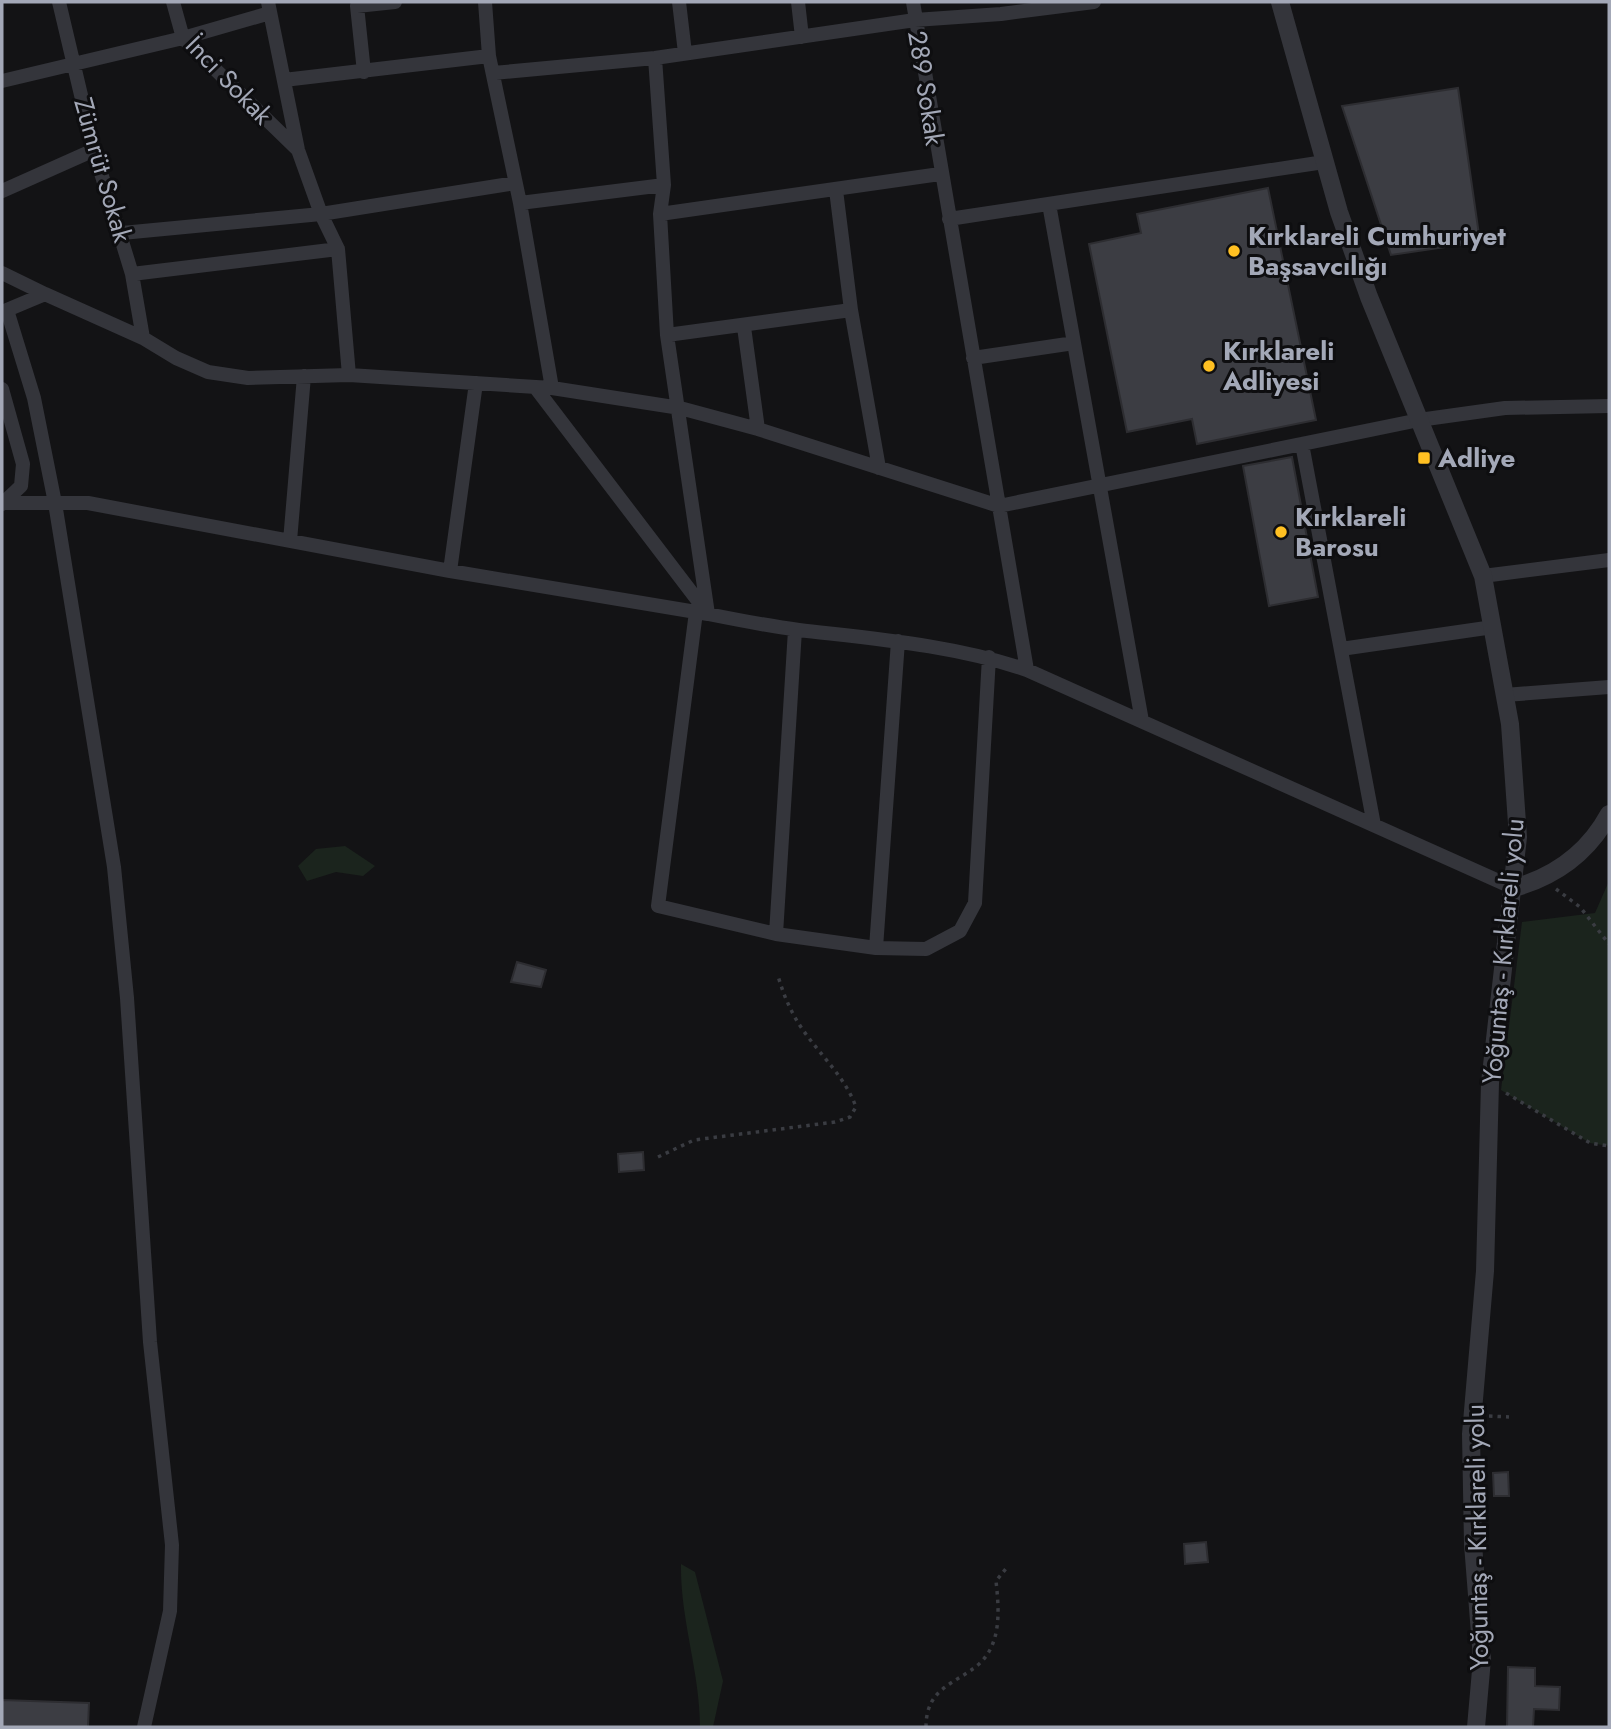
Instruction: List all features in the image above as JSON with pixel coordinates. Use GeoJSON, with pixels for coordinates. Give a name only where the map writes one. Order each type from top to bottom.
{"type":"FeatureCollection","features":[{"type":"Feature","properties":{"kind":"street","name":"Zümrüt Sokak"},"geometry":{"type":"LineString","coordinates":[[59,2],[94,150],[122,233],[143,338]]}},
{"type":"Feature","properties":{"kind":"street","name":"İnci Sokak"},"geometry":{"type":"LineString","coordinates":[[173,2],[183,38],[298,150]]}},
{"type":"Feature","properties":{"kind":"street"},"geometry":{"type":"LineString","coordinates":[[364,72],[357,6],[395,2]]}},
{"type":"Feature","properties":{"kind":"street"},"geometry":{"type":"LineString","coordinates":[[485,2],[489,56],[520,203],[552,388]]}},
{"type":"Feature","properties":{"kind":"street"},"geometry":{"type":"LineString","coordinates":[[679,2],[685,53]]}},
{"type":"Feature","properties":{"kind":"street"},"geometry":{"type":"LineString","coordinates":[[798,2],[802,37]]}},
{"type":"Feature","properties":{"kind":"street","name":"289 Sokak"},"geometry":{"type":"LineString","coordinates":[[913,2],[940,174],[1027,670]]}},
{"type":"Feature","properties":{"kind":"street"},"geometry":{"type":"LineString","coordinates":[[493,73],[655,58],[1000,8],[1094,2]]}},
{"type":"Feature","properties":{"kind":"street","name":"Yoğuntaş - Kırklareli yolu"},"geometry":{"type":"LineString","coordinates":[[1280,2],[1324,162],[1369,297],[1483,576],[1505,695],[1515,776],[1518,837],[1490,1083],[1485,1271],[1471,1434],[1473,1544],[1482,1660],[1476,1727]]}},
{"type":"Feature","properties":{"kind":"street"},"geometry":{"type":"LineString","coordinates":[[2,81],[183,38],[269,7],[298,150],[321,214],[338,249],[348,375]]}},
{"type":"Feature","properties":{"kind":"street"},"geometry":{"type":"LineString","coordinates":[[284,80],[489,56]]}},
{"type":"Feature","properties":{"kind":"street"},"geometry":{"type":"LineString","coordinates":[[655,58],[664,185],[660,214],[667,335],[680,408],[702,613],[658,906],[776,934],[876,948],[926,949],[960,931],[975,903],[989,657]]}},
{"type":"Feature","properties":{"kind":"street"},"geometry":{"type":"LineString","coordinates":[[2,191],[94,150]]}},
{"type":"Feature","properties":{"kind":"street"},"geometry":{"type":"LineString","coordinates":[[949,219],[1324,162]]}},
{"type":"Feature","properties":{"kind":"street"},"geometry":{"type":"LineString","coordinates":[[660,214],[940,174]]}},
{"type":"Feature","properties":{"kind":"street"},"geometry":{"type":"LineString","coordinates":[[122,233],[321,214],[514,183]]}},
{"type":"Feature","properties":{"kind":"street"},"geometry":{"type":"LineString","coordinates":[[520,203],[664,185]]}},
{"type":"Feature","properties":{"kind":"street"},"geometry":{"type":"LineString","coordinates":[[836,190],[851,310],[879,468]]}},
{"type":"Feature","properties":{"kind":"street"},"geometry":{"type":"LineString","coordinates":[[1049,204],[1142,721]]}},
{"type":"Feature","properties":{"kind":"street"},"geometry":{"type":"LineString","coordinates":[[132,274],[338,249]]}},
{"type":"Feature","properties":{"kind":"street"},"geometry":{"type":"LineString","coordinates":[[2,272],[143,338],[176,358],[208,372],[248,378],[348,375],[552,388],[680,408],[758,429],[999,506],[1419,420],[1505,408],[1609,406]]}},
{"type":"Feature","properties":{"kind":"street"},"geometry":{"type":"LineString","coordinates":[[45,294],[4,311],[34,398],[55,503],[114,867],[127,998],[150,1342],[172,1545],[170,1611],[144,1727]]}},
{"type":"Feature","properties":{"kind":"street"},"geometry":{"type":"LineString","coordinates":[[667,335],[744,327],[851,310]]}},
{"type":"Feature","properties":{"kind":"street"},"geometry":{"type":"LineString","coordinates":[[744,327],[758,429]]}},
{"type":"Feature","properties":{"kind":"street"},"geometry":{"type":"LineString","coordinates":[[973,358],[1074,343]]}},
{"type":"Feature","properties":{"kind":"street"},"geometry":{"type":"LineString","coordinates":[[290,541],[304,376]]}},
{"type":"Feature","properties":{"kind":"street"},"geometry":{"type":"LineString","coordinates":[[450,571],[476,383]]}},
{"type":"Feature","properties":{"kind":"street"},"geometry":{"type":"LineString","coordinates":[[535,387],[702,613]]}},
{"type":"Feature","properties":{"kind":"street"},"geometry":{"type":"LineString","coordinates":[[2,389],[23,464],[20,486],[3,503]]}},
{"type":"Feature","properties":{"kind":"street"},"geometry":{"type":"LineString","coordinates":[[1302,444],[1374,825]]}},
{"type":"Feature","properties":{"kind":"street"},"geometry":{"type":"LineString","coordinates":[[3,503],[88,503],[450,571],[795,630],[898,641],[989,657],[1027,670],[1514,888],[1544,879],[1563,868],[1583,849],[1609,814]]}},
{"type":"Feature","properties":{"kind":"street"},"geometry":{"type":"LineString","coordinates":[[1483,576],[1609,560]]}},
{"type":"Feature","properties":{"kind":"street"},"geometry":{"type":"LineString","coordinates":[[1341,649],[1493,627]]}},
{"type":"Feature","properties":{"kind":"street"},"geometry":{"type":"LineString","coordinates":[[776,934],[795,630]]}},
{"type":"Feature","properties":{"kind":"street"},"geometry":{"type":"LineString","coordinates":[[876,948],[898,641]]}},
{"type":"Feature","properties":{"kind":"street"},"geometry":{"type":"LineString","coordinates":[[1505,695],[1609,687]]}},
{"type":"Feature","properties":{"kind":"path"},"geometry":{"type":"LineString","coordinates":[[1544,879],[1580,908],[1609,944]]}},
{"type":"Feature","properties":{"kind":"path"},"geometry":{"type":"LineString","coordinates":[[658,1157],[694,1140],[835,1122],[849,1117],[856,1107],[849,1088],[804,1031],[786,1003],[778,976]]}},
{"type":"Feature","properties":{"kind":"path"},"geometry":{"type":"LineString","coordinates":[[1490,1083],[1590,1143],[1609,1146]]}},
{"type":"Feature","properties":{"kind":"path"},"geometry":{"type":"LineString","coordinates":[[926,1727],[926,1714],[946,1683],[980,1663],[993,1643],[1000,1616],[996,1581],[1009,1566]]}},
{"type":"Feature","properties":{"kind":"shaded area"},"geometry":{"type":"Polygon","coordinates":[[[345,846],[375,866],[363,876],[336,872],[307,881],[298,866],[316,849],[345,846]]]}},
{"type":"Feature","properties":{"kind":"shaded area"},"geometry":{"type":"Polygon","coordinates":[[[1609,881],[1609,1146],[1590,1143],[1501,1090],[1522,922],[1595,913],[1609,881]]]}},
{"type":"Feature","properties":{"kind":"shaded area"},"geometry":{"type":"Polygon","coordinates":[[[681,1564],[695,1572],[723,1681],[713,1727],[700,1727],[681,1564]]]}},
{"type":"Feature","properties":{"kind":"building"},"geometry":{"type":"Polygon","coordinates":[[[1458,88],[1480,242],[1391,255],[1342,106],[1458,88]]]}},
{"type":"Feature","properties":{"kind":"building","name":"Kırklareli Adliyesi"},"geometry":{"type":"Polygon","coordinates":[[[1268,188],[1316,420],[1197,444],[1192,419],[1127,432],[1089,244],[1141,233],[1137,214],[1268,188]]]}},
{"type":"Feature","properties":{"kind":"building","name":"Kırklareli Barosu"},"geometry":{"type":"Polygon","coordinates":[[[1292,457],[1318,597],[1269,606],[1243,466],[1292,457]]]}},
{"type":"Feature","properties":{"kind":"building"},"geometry":{"type":"Polygon","coordinates":[[[517,962],[546,970],[541,987],[511,982],[517,962]]]}},
{"type":"Feature","properties":{"kind":"building"},"geometry":{"type":"Polygon","coordinates":[[[643,1152],[644,1170],[619,1172],[618,1154],[643,1152]]]}},
{"type":"Feature","properties":{"kind":"building"},"geometry":{"type":"Polygon","coordinates":[[[1508,1472],[1509,1496],[1494,1496],[1493,1473],[1508,1472]]]}},
{"type":"Feature","properties":{"kind":"building"},"geometry":{"type":"Polygon","coordinates":[[[1206,1542],[1208,1562],[1185,1564],[1184,1544],[1206,1542]]]}},
{"type":"Feature","properties":{"kind":"building"},"geometry":{"type":"Polygon","coordinates":[[[1508,1667],[1535,1668],[1535,1686],[1560,1687],[1559,1710],[1534,1709],[1533,1727],[1507,1727],[1508,1667]]]}},
{"type":"Feature","properties":{"kind":"building"},"geometry":{"type":"Polygon","coordinates":[[[2,1700],[89,1703],[88,1727],[2,1727],[2,1700]]]}},
{"type":"Feature","properties":{"kind":"place","name":"Kırklareli Cumhuriyet Başsavcılığı"},"geometry":{"type":"Point","coordinates":[1234,251]}},
{"type":"Feature","properties":{"kind":"place","name":"Kırklareli Adliyesi"},"geometry":{"type":"Point","coordinates":[1209,366]}},
{"type":"Feature","properties":{"kind":"place","name":"Adliye"},"geometry":{"type":"Point","coordinates":[1424,458]}},
{"type":"Feature","properties":{"kind":"place","name":"Kırklareli Barosu"},"geometry":{"type":"Point","coordinates":[1281,532]}}]}
